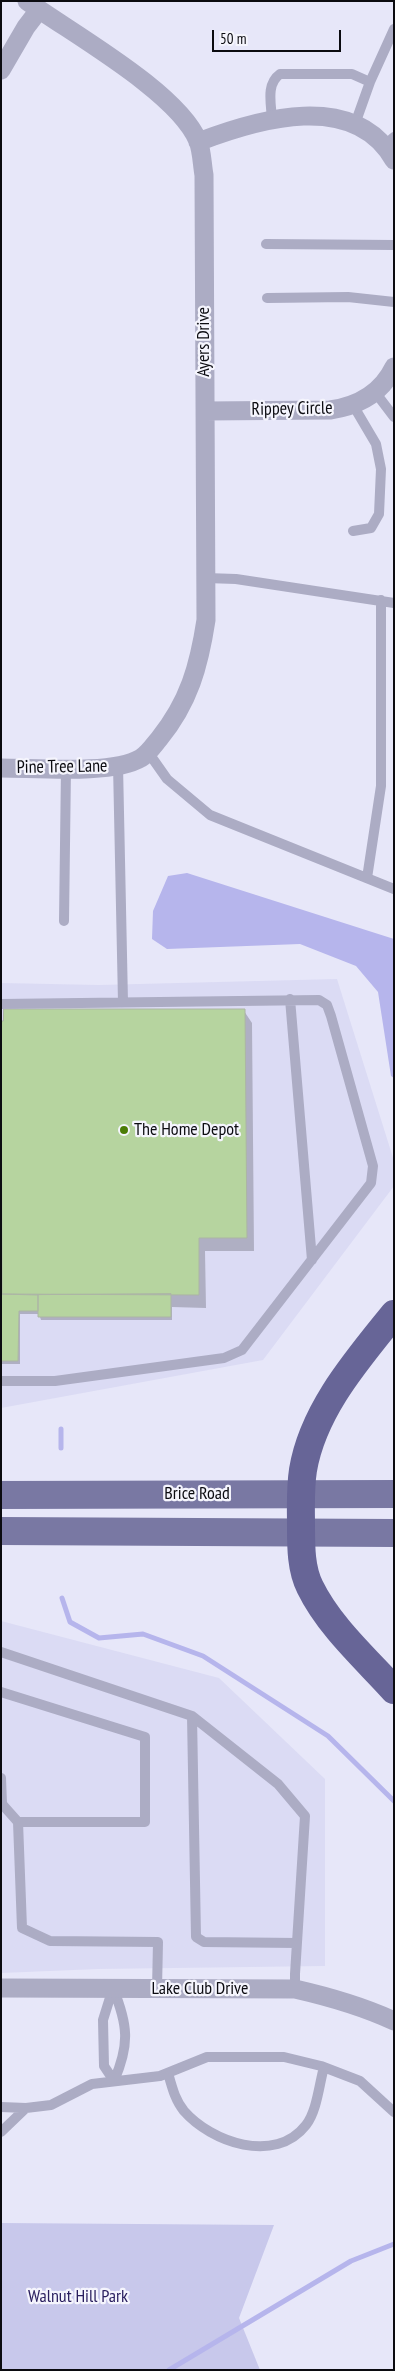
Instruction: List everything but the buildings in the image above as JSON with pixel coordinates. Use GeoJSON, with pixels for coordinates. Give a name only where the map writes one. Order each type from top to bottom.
{"type":"FeatureCollection","features":[{"type":"Feature","properties":{"kind":"highway"},"geometry":{"type":"LineString","coordinates":[[394,1314],[336,1390],[320,1420],[309,1445],[300,1494],[302,1564],[309,1586],[325,1611],[348,1640],[394,1690]]}},
{"type":"Feature","properties":{"kind":"main road","name":"Brice Road"},"geometry":{"type":"LineString","coordinates":[[1,1495],[394,1494]]}},
{"type":"Feature","properties":{"kind":"main road"},"geometry":{"type":"LineString","coordinates":[[301,1533],[394,1518]]}},
{"type":"Feature","properties":{"kind":"main road"},"geometry":{"type":"LineString","coordinates":[[1,1531],[394,1533]]}},
{"type":"Feature","properties":{"kind":"street"},"geometry":{"type":"LineString","coordinates":[[1,70],[26,27],[33,6]]}},
{"type":"Feature","properties":{"kind":"street","name":"Ayers Drive"},"geometry":{"type":"LineString","coordinates":[[33,6],[161,95],[190,126],[198,142],[204,175],[206,620],[197,666],[189,691],[170,725],[148,752]]}},
{"type":"Feature","properties":{"kind":"street"},"geometry":{"type":"LineString","coordinates":[[198,142],[235,128],[272,119],[306,116],[340,118],[355,124],[391,147]]}},
{"type":"Feature","properties":{"kind":"street","name":"Rippey Circle"},"geometry":{"type":"LineString","coordinates":[[204,410],[330,410],[353,405],[375,392],[384,384],[394,367]]}},
{"type":"Feature","properties":{"kind":"street","name":"Pine Tree Lane"},"geometry":{"type":"LineString","coordinates":[[1,768],[102,768],[142,758],[148,752]]}},
{"type":"Feature","properties":{"kind":"street","name":"Lake Club Drive"},"geometry":{"type":"LineString","coordinates":[[1,1988],[296,1989],[333,1998],[373,2011],[394,2021]]}},
{"type":"Feature","properties":{"kind":"lane"},"geometry":{"type":"LineString","coordinates":[[355,124],[370,82],[394,29]]}},
{"type":"Feature","properties":{"kind":"lane"},"geometry":{"type":"LineString","coordinates":[[272,119],[271,86],[274,78],[280,74],[352,74],[370,82]]}},
{"type":"Feature","properties":{"kind":"lane"},"geometry":{"type":"LineString","coordinates":[[266,244],[394,245]]}},
{"type":"Feature","properties":{"kind":"lane"},"geometry":{"type":"LineString","coordinates":[[267,298],[348,297],[394,302]]}},
{"type":"Feature","properties":{"kind":"lane"},"geometry":{"type":"LineString","coordinates":[[375,392],[394,417]]}},
{"type":"Feature","properties":{"kind":"lane"},"geometry":{"type":"LineString","coordinates":[[353,405],[376,444],[381,469],[379,514],[371,528],[353,531]]}},
{"type":"Feature","properties":{"kind":"lane"},"geometry":{"type":"LineString","coordinates":[[206,578],[236,579],[394,603]]}},
{"type":"Feature","properties":{"kind":"lane"},"geometry":{"type":"LineString","coordinates":[[367,878],[381,786],[382,600]]}},
{"type":"Feature","properties":{"kind":"lane"},"geometry":{"type":"LineString","coordinates":[[148,752],[168,779],[210,815],[394,889]]}},
{"type":"Feature","properties":{"kind":"lane"},"geometry":{"type":"LineString","coordinates":[[118,765],[123,1002]]}},
{"type":"Feature","properties":{"kind":"lane"},"geometry":{"type":"LineString","coordinates":[[64,921],[66,768]]}},
{"type":"Feature","properties":{"kind":"lane"},"geometry":{"type":"LineString","coordinates":[[290,999],[312,1260]]}},
{"type":"Feature","properties":{"kind":"lane"},"geometry":{"type":"LineString","coordinates":[[1,1004],[319,1000],[327,1005],[373,1166],[371,1183],[242,1350],[229,1356],[55,1381],[1,1381]]}},
{"type":"Feature","properties":{"kind":"lane"},"geometry":{"type":"LineString","coordinates":[[1,1652],[192,1716],[278,1784],[305,1816],[296,1989]]}},
{"type":"Feature","properties":{"kind":"lane"},"geometry":{"type":"LineString","coordinates":[[1,1692],[145,1737],[145,1822],[18,1822]]}},
{"type":"Feature","properties":{"kind":"lane"},"geometry":{"type":"LineString","coordinates":[[192,1716],[196,1937],[204,1942],[297,1943]]}},
{"type":"Feature","properties":{"kind":"lane"},"geometry":{"type":"LineString","coordinates":[[1,1778],[2,1804],[18,1822],[22,1928],[50,1941],[158,1942],[157,1989]]}},
{"type":"Feature","properties":{"kind":"lane"},"geometry":{"type":"LineString","coordinates":[[114,1988],[103,2020],[104,2066],[114,2080]]}},
{"type":"Feature","properties":{"kind":"lane"},"geometry":{"type":"LineString","coordinates":[[114,1988],[125,2018],[124,2057],[114,2080]]}},
{"type":"Feature","properties":{"kind":"lane"},"geometry":{"type":"LineString","coordinates":[[1,2107],[26,2108],[51,2104],[92,2084],[160,2076],[207,2057],[284,2057],[324,2068],[360,2081],[394,2112]]}},
{"type":"Feature","properties":{"kind":"lane"},"geometry":{"type":"LineString","coordinates":[[168,2073],[174,2095],[184,2111],[202,2127],[221,2139],[262,2146],[284,2142],[306,2125],[313,2110],[324,2068]]}},
{"type":"Feature","properties":{"kind":"lane"},"geometry":{"type":"LineString","coordinates":[[1,2132],[26,2108]]}},
{"type":"Feature","properties":{"kind":"shaded area"},"geometry":{"type":"Polygon","coordinates":[[[187,873],[394,939],[394,1078],[391,1076],[378,992],[356,966],[300,944],[167,949],[152,939],[153,911],[168,876],[187,873]]]}},
{"type":"Feature","properties":{"kind":"shaded area"},"geometry":{"type":"Polygon","coordinates":[[[337,979],[394,1161],[394,1186],[263,1360],[1,1408],[1,983],[99,985],[337,979]]]}},
{"type":"Feature","properties":{"kind":"shaded area"},"geometry":{"type":"Polygon","coordinates":[[[1,1621],[219,1678],[325,1779],[325,1966],[98,1969],[1,1973],[1,1621]]]}},
{"type":"Feature","properties":{"kind":"green space","name":"Walnut Hill Park"},"geometry":{"type":"Polygon","coordinates":[[[1,2223],[274,2225],[239,2318],[260,2370],[1,2370],[1,2223]]]}},
{"type":"Feature","properties":{"kind":"waterway"},"geometry":{"type":"LineString","coordinates":[[61,1429],[61,1448]]}},
{"type":"Feature","properties":{"kind":"waterway"},"geometry":{"type":"LineString","coordinates":[[62,1598],[70,1622],[99,1638],[143,1634],[203,1656],[328,1736],[394,1801]]}},
{"type":"Feature","properties":{"kind":"waterway"},"geometry":{"type":"LineString","coordinates":[[169,2370],[351,2261],[394,2244]]}},
{"type":"Feature","properties":{"kind":"place","name":"The Home Depot"},"geometry":{"type":"Point","coordinates":[124,1130]}}]}
